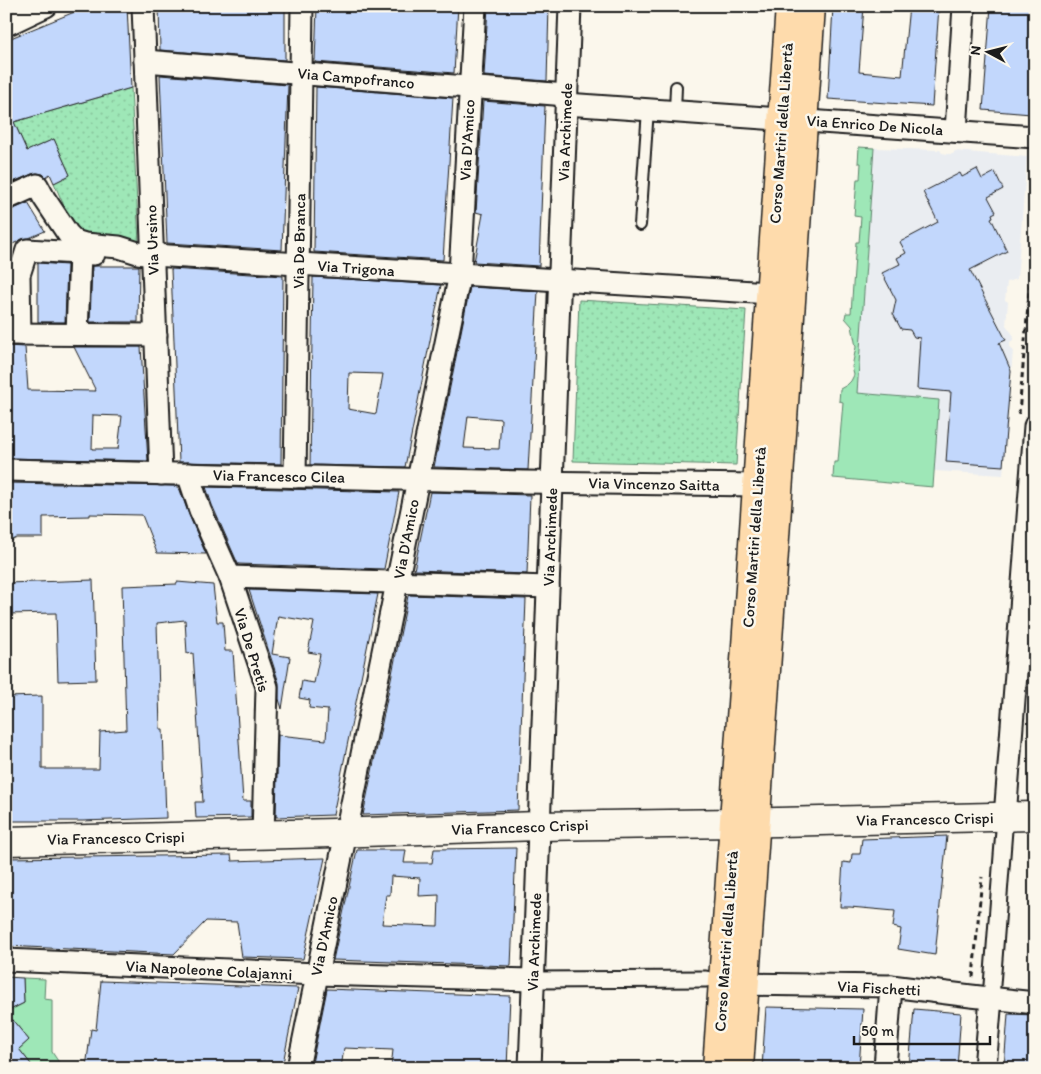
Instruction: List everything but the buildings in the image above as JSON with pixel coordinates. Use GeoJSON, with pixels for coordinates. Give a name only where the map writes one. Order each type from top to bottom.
{"type":"FeatureCollection","features":[{"type":"Feature","properties":{"kind":"main road","name":"Corso Martiri della Libertà"},"geometry":{"type":"LineString","coordinates":[[790,6],[793,119]]}},
{"type":"Feature","properties":{"kind":"main road","name":"Corso Martiri della Libertà"},"geometry":{"type":"LineString","coordinates":[[717,1068],[725,982],[745,823],[793,119],[811,6]]}},
{"type":"Feature","properties":{"kind":"main road","name":"Corso Martiri della Libertà"},"geometry":{"type":"LineString","coordinates":[[745,823],[757,486],[781,294]]}},
{"type":"Feature","properties":{"kind":"main road","name":"Via Francesco Crispi"},"geometry":{"type":"LineString","coordinates":[[6,841],[346,833],[538,826],[1035,816]]}},
{"type":"Feature","properties":{"kind":"main road","name":"Corso Martiri della Libertà"},"geometry":{"type":"LineString","coordinates":[[725,982],[739,1068]]}},
{"type":"Feature","properties":{"kind":"street"},"geometry":{"type":"LineString","coordinates":[[6,25],[46,6]]}},
{"type":"Feature","properties":{"kind":"street","name":"Via Ursino"},"geometry":{"type":"LineString","coordinates":[[143,6],[145,61],[145,254],[156,335],[161,474]]}},
{"type":"Feature","properties":{"kind":"street","name":"Via De Branca"},"geometry":{"type":"LineString","coordinates":[[296,477],[302,6]]}},
{"type":"Feature","properties":{"kind":"street","name":"Via D'Amico"},"geometry":{"type":"LineString","coordinates":[[298,1068],[460,274],[475,6]]}},
{"type":"Feature","properties":{"kind":"street","name":"Via Archimede"},"geometry":{"type":"LineString","coordinates":[[530,1068],[570,6]]}},
{"type":"Feature","properties":{"kind":"street"},"geometry":{"type":"LineString","coordinates":[[956,131],[964,6]]}},
{"type":"Feature","properties":{"kind":"street","name":"Via Campofranco"},"geometry":{"type":"LineString","coordinates":[[145,61],[470,87],[566,99]]}},
{"type":"Feature","properties":{"kind":"street","name":"Via Enrico De Nicola"},"geometry":{"type":"LineString","coordinates":[[566,99],[648,109],[1035,137]]}},
{"type":"Feature","properties":{"kind":"street"},"geometry":{"type":"LineString","coordinates":[[6,199],[37,185],[68,234],[75,241],[85,244],[120,247],[145,254]]}},
{"type":"Feature","properties":{"kind":"street"},"geometry":{"type":"LineString","coordinates":[[145,254],[118,255],[27,250],[13,275],[13,334],[156,335]]}},
{"type":"Feature","properties":{"kind":"street"},"geometry":{"type":"LineString","coordinates":[[77,334],[80,253]]}},
{"type":"Feature","properties":{"kind":"street","name":"Via Trigona"},"geometry":{"type":"LineString","coordinates":[[145,254],[781,294]]}},
{"type":"Feature","properties":{"kind":"street"},"geometry":{"type":"LineString","coordinates":[[985,1068],[981,997],[1005,817],[1028,602],[1035,426]]}},
{"type":"Feature","properties":{"kind":"street","name":"Via Francesco Cilea"},"geometry":{"type":"LineString","coordinates":[[6,470],[552,482]]}},
{"type":"Feature","properties":{"kind":"street","name":"Via De Pretis"},"geometry":{"type":"LineString","coordinates":[[188,474],[200,510],[230,577],[267,687],[263,835]]}},
{"type":"Feature","properties":{"kind":"street","name":"Via Vincenzo Saitta"},"geometry":{"type":"LineString","coordinates":[[552,482],[757,486]]}},
{"type":"Feature","properties":{"kind":"street"},"geometry":{"type":"LineString","coordinates":[[230,577],[548,588]]}},
{"type":"Feature","properties":{"kind":"street","name":"Via Napoleone Colajanni"},"geometry":{"type":"LineString","coordinates":[[6,960],[317,974],[533,980]]}},
{"type":"Feature","properties":{"kind":"street","name":"Via Fischetti"},"geometry":{"type":"LineString","coordinates":[[533,980],[891,986],[1035,1002]]}},
{"type":"Feature","properties":{"kind":"street"},"geometry":{"type":"LineString","coordinates":[[885,1068],[891,986]]}},
{"type":"Feature","properties":{"kind":"lane"},"geometry":{"type":"LineString","coordinates":[[675,111],[676,87]]}},
{"type":"Feature","properties":{"kind":"lane"},"geometry":{"type":"LineString","coordinates":[[640,225],[648,109]]}},
{"type":"Feature","properties":{"kind":"path"},"geometry":{"type":"LineString","coordinates":[[981,997],[982,874]]}},
{"type":"Feature","properties":{"kind":"shaded area"},"geometry":{"type":"Polygon","coordinates":[[[874,148],[940,150],[942,153],[947,154],[953,154],[955,151],[1027,157],[1017,279],[1007,282],[1005,300],[1008,302],[1006,325],[1014,336],[1010,342],[1010,348],[1013,350],[1003,475],[934,471],[939,400],[857,393],[874,148]]]}},
{"type":"Feature","properties":{"kind":"green space"},"geometry":{"type":"Polygon","coordinates":[[[131,88],[139,243],[91,240],[74,229],[54,183],[70,175],[54,139],[27,151],[14,122],[131,88]]]}},
{"type":"Feature","properties":{"kind":"green space"},"geometry":{"type":"Polygon","coordinates":[[[859,147],[874,148],[857,393],[939,400],[933,487],[833,478],[834,462],[838,462],[843,402],[839,401],[840,389],[851,381],[854,375],[852,367],[856,347],[852,326],[845,318],[846,313],[851,313],[856,242],[859,242],[861,217],[854,216],[857,179],[860,179],[859,147]]]}},
{"type":"Feature","properties":{"kind":"green space"},"geometry":{"type":"Polygon","coordinates":[[[579,300],[746,310],[736,465],[573,461],[579,300]]]}},
{"type":"Feature","properties":{"kind":"green space"},"geometry":{"type":"Polygon","coordinates":[[[23,978],[45,979],[44,999],[52,1000],[52,1052],[62,1067],[65,1068],[34,1068],[19,1049],[29,1040],[6,1012],[24,1003],[23,978]]]}}]}
